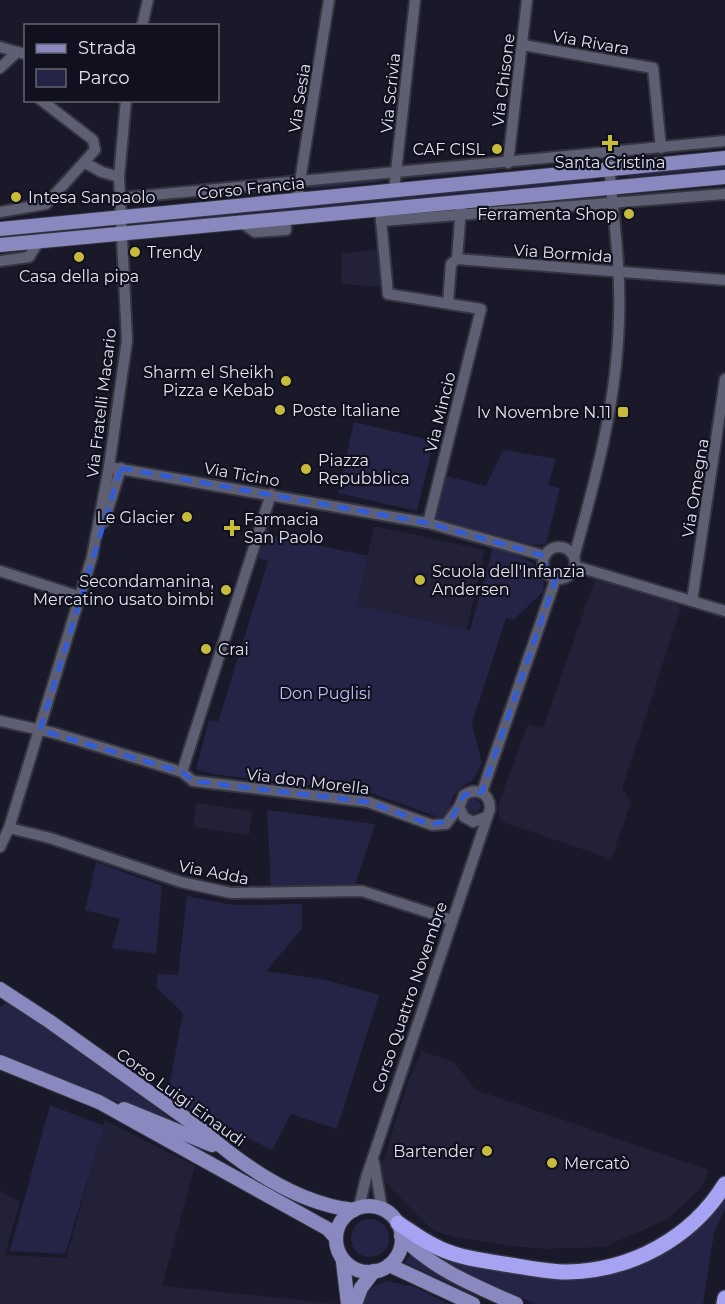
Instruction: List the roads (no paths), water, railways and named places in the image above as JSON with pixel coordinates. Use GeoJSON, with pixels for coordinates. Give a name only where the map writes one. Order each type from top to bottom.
{"type":"FeatureCollection","features":[{"type":"Feature","properties":{"kind":"highway"},"geometry":{"type":"LineString","coordinates":[[399,1230],[432,1245],[472,1258],[545,1271],[591,1270],[629,1262],[669,1242],[703,1213],[725,1184]]}},
{"type":"Feature","properties":{"kind":"highway"},"geometry":{"type":"LineString","coordinates":[[724,1304],[725,1298]]}},
{"type":"Feature","properties":{"kind":"main road","name":"Corso Francia"},"geometry":{"type":"LineString","coordinates":[[0,229],[725,158]]}},
{"type":"Feature","properties":{"kind":"main road","name":"Corso Francia"},"geometry":{"type":"LineString","coordinates":[[0,245],[285,218],[380,215],[612,195],[725,177]]}},
{"type":"Feature","properties":{"kind":"main road","name":"Corso Luigi Einaudi"},"geometry":{"type":"LineString","coordinates":[[0,989],[49,1021],[202,1130],[225,1151],[315,1202],[356,1208]]}},
{"type":"Feature","properties":{"kind":"main road"},"geometry":{"type":"LineString","coordinates":[[0,1062],[99,1102],[159,1121],[225,1151]]}},
{"type":"Feature","properties":{"kind":"main road"},"geometry":{"type":"LineString","coordinates":[[99,1102],[328,1229],[336,1238]]}},
{"type":"Feature","properties":{"kind":"main road"},"geometry":{"type":"LineString","coordinates":[[348,1304],[343,1262],[338,1253],[336,1238],[340,1221],[356,1208],[367,1206],[382,1209],[414,1249],[449,1274],[516,1304]]}},
{"type":"Feature","properties":{"kind":"main road"},"geometry":{"type":"LineString","coordinates":[[343,1262],[354,1269],[374,1271],[388,1265],[396,1257],[401,1246],[399,1230]]}},
{"type":"Feature","properties":{"kind":"main road"},"geometry":{"type":"LineString","coordinates":[[388,1265],[473,1304]]}},
{"type":"Feature","properties":{"kind":"main road"},"geometry":{"type":"LineString","coordinates":[[355,1304],[362,1288],[374,1271]]}},
{"type":"Feature","properties":{"kind":"street"},"geometry":{"type":"LineString","coordinates":[[142,24],[148,0]]}},
{"type":"Feature","properties":{"kind":"street","name":"Via Sesia"},"geometry":{"type":"LineString","coordinates":[[297,200],[329,0]]}},
{"type":"Feature","properties":{"kind":"street","name":"Via Scrivia"},"geometry":{"type":"LineString","coordinates":[[394,190],[416,0]]}},
{"type":"Feature","properties":{"kind":"street","name":"Via Chisone"},"geometry":{"type":"LineString","coordinates":[[506,163],[527,0]]}},
{"type":"Feature","properties":{"kind":"street","name":"Via Rivara"},"geometry":{"type":"LineString","coordinates":[[523,45],[653,68],[661,148]]}},
{"type":"Feature","properties":{"kind":"street"},"geometry":{"type":"LineString","coordinates":[[0,47],[21,53]]}},
{"type":"Feature","properties":{"kind":"street"},"geometry":{"type":"LineString","coordinates":[[0,68],[21,53]]}},
{"type":"Feature","properties":{"kind":"street"},"geometry":{"type":"LineString","coordinates":[[0,212],[40,207],[46,204],[85,163],[94,150],[95,142],[44,102]]}},
{"type":"Feature","properties":{"kind":"street","name":"Via Fratelli Macario"},"geometry":{"type":"LineString","coordinates":[[92,557],[109,467],[127,340],[119,177],[126,102]]}},
{"type":"Feature","properties":{"kind":"street","name":"Corso Francia"},"geometry":{"type":"LineString","coordinates":[[120,198],[725,141]]}},
{"type":"Feature","properties":{"kind":"street"},"geometry":{"type":"LineString","coordinates":[[556,579],[566,577],[575,561],[612,406],[620,318],[609,153]]}},
{"type":"Feature","properties":{"kind":"street"},"geometry":{"type":"LineString","coordinates":[[85,163],[102,172],[119,177]]}},
{"type":"Feature","properties":{"kind":"street"},"geometry":{"type":"LineString","coordinates":[[505,179],[506,163]]}},
{"type":"Feature","properties":{"kind":"street","name":"Corso Francia"},"geometry":{"type":"LineString","coordinates":[[612,195],[725,194]]}},
{"type":"Feature","properties":{"kind":"street"},"geometry":{"type":"LineString","coordinates":[[380,215],[388,294],[448,303],[451,264],[457,259],[461,208]]}},
{"type":"Feature","properties":{"kind":"street"},"geometry":{"type":"LineString","coordinates":[[0,261],[29,257],[39,241]]}},
{"type":"Feature","properties":{"kind":"street","name":"Via Bormida"},"geometry":{"type":"LineString","coordinates":[[457,259],[725,280]]}},
{"type":"Feature","properties":{"kind":"street","name":"Via Mincio"},"geometry":{"type":"LineString","coordinates":[[428,522],[481,309],[448,303]]}},
{"type":"Feature","properties":{"kind":"street","name":"Via Omegna"},"geometry":{"type":"LineString","coordinates":[[692,601],[720,463],[725,379]]}},
{"type":"Feature","properties":{"kind":"street","name":"Via Ticino"},"geometry":{"type":"LineString","coordinates":[[109,467],[428,522],[545,556]]}},
{"type":"Feature","properties":{"kind":"street","name":"Via Fratelli Macario"},"geometry":{"type":"LineString","coordinates":[[0,845],[9,828],[121,468]]}},
{"type":"Feature","properties":{"kind":"street"},"geometry":{"type":"LineString","coordinates":[[182,772],[271,494]]}},
{"type":"Feature","properties":{"kind":"street"},"geometry":{"type":"LineString","coordinates":[[556,579],[545,570],[545,556],[557,547],[567,549],[575,561],[725,611]]}},
{"type":"Feature","properties":{"kind":"street"},"geometry":{"type":"LineString","coordinates":[[0,571],[81,597]]}},
{"type":"Feature","properties":{"kind":"street"},"geometry":{"type":"LineString","coordinates":[[482,792],[556,579]]}},
{"type":"Feature","properties":{"kind":"street"},"geometry":{"type":"LineString","coordinates":[[0,722],[40,730]]}},
{"type":"Feature","properties":{"kind":"street","name":"Via don Morella"},"geometry":{"type":"LineString","coordinates":[[40,730],[182,772],[193,781],[368,802],[432,825],[446,824],[459,807]]}},
{"type":"Feature","properties":{"kind":"street"},"geometry":{"type":"LineString","coordinates":[[473,791],[482,792],[490,804],[486,817],[473,822],[464,817],[459,807],[464,795],[473,791]]}},
{"type":"Feature","properties":{"kind":"street","name":"Corso Quattro Novembre"},"geometry":{"type":"LineString","coordinates":[[356,1208],[486,817]]}},
{"type":"Feature","properties":{"kind":"street","name":"Corso Quattro Novembre"},"geometry":{"type":"LineString","coordinates":[[473,822],[477,848]]}},
{"type":"Feature","properties":{"kind":"street","name":"Via Adda"},"geometry":{"type":"LineString","coordinates":[[9,828],[50,838],[181,882],[231,893],[362,891],[453,920]]}},
{"type":"Feature","properties":{"kind":"street","name":"Corso Quattro Novembre"},"geometry":{"type":"LineString","coordinates":[[374,1156],[382,1209]]}},
{"type":"Feature","properties":{"kind":"place","name":"Santa Cristina"},"geometry":{"type":"Point","coordinates":[610,143]}},
{"type":"Feature","properties":{"kind":"place","name":"CAF CISL"},"geometry":{"type":"Point","coordinates":[497,149]}},
{"type":"Feature","properties":{"kind":"place","name":"Intesa Sanpaolo"},"geometry":{"type":"Point","coordinates":[16,197]}},
{"type":"Feature","properties":{"kind":"place","name":"Ferramenta Shop"},"geometry":{"type":"Point","coordinates":[629,214]}},
{"type":"Feature","properties":{"kind":"place","name":"Trendy"},"geometry":{"type":"Point","coordinates":[135,252]}},
{"type":"Feature","properties":{"kind":"place","name":"Casa della pipa"},"geometry":{"type":"Point","coordinates":[79,257]}},
{"type":"Feature","properties":{"kind":"place","name":"Sharm el Sheikh Pizza e Kebab"},"geometry":{"type":"Point","coordinates":[286,381]}},
{"type":"Feature","properties":{"kind":"place","name":"Poste Italiane"},"geometry":{"type":"Point","coordinates":[280,410]}},
{"type":"Feature","properties":{"kind":"place","name":"Iv Novembre N.11"},"geometry":{"type":"Point","coordinates":[623,412]}},
{"type":"Feature","properties":{"kind":"place","name":"Piazza Repubblica"},"geometry":{"type":"Point","coordinates":[306,469]}},
{"type":"Feature","properties":{"kind":"place","name":"Le Glacier"},"geometry":{"type":"Point","coordinates":[187,517]}},
{"type":"Feature","properties":{"kind":"place","name":"Farmacia San Paolo"},"geometry":{"type":"Point","coordinates":[232,528]}},
{"type":"Feature","properties":{"kind":"place","name":"Scuola dell'Infanzia Andersen"},"geometry":{"type":"Point","coordinates":[420,580]}},
{"type":"Feature","properties":{"kind":"place","name":"Secondamanina, Mercatino usato bimbi"},"geometry":{"type":"Point","coordinates":[226,590]}},
{"type":"Feature","properties":{"kind":"place","name":"Crai"},"geometry":{"type":"Point","coordinates":[206,649]}},
{"type":"Feature","properties":{"kind":"place","name":"Bartender"},"geometry":{"type":"Point","coordinates":[487,1151]}},
{"type":"Feature","properties":{"kind":"place","name":"Mercatò"},"geometry":{"type":"Point","coordinates":[552,1163]}},
{"type":"Feature","properties":{"kind":"park label","name":"Don Puglisi"},"geometry":{"type":"Point","coordinates":[325,693]}}]}
